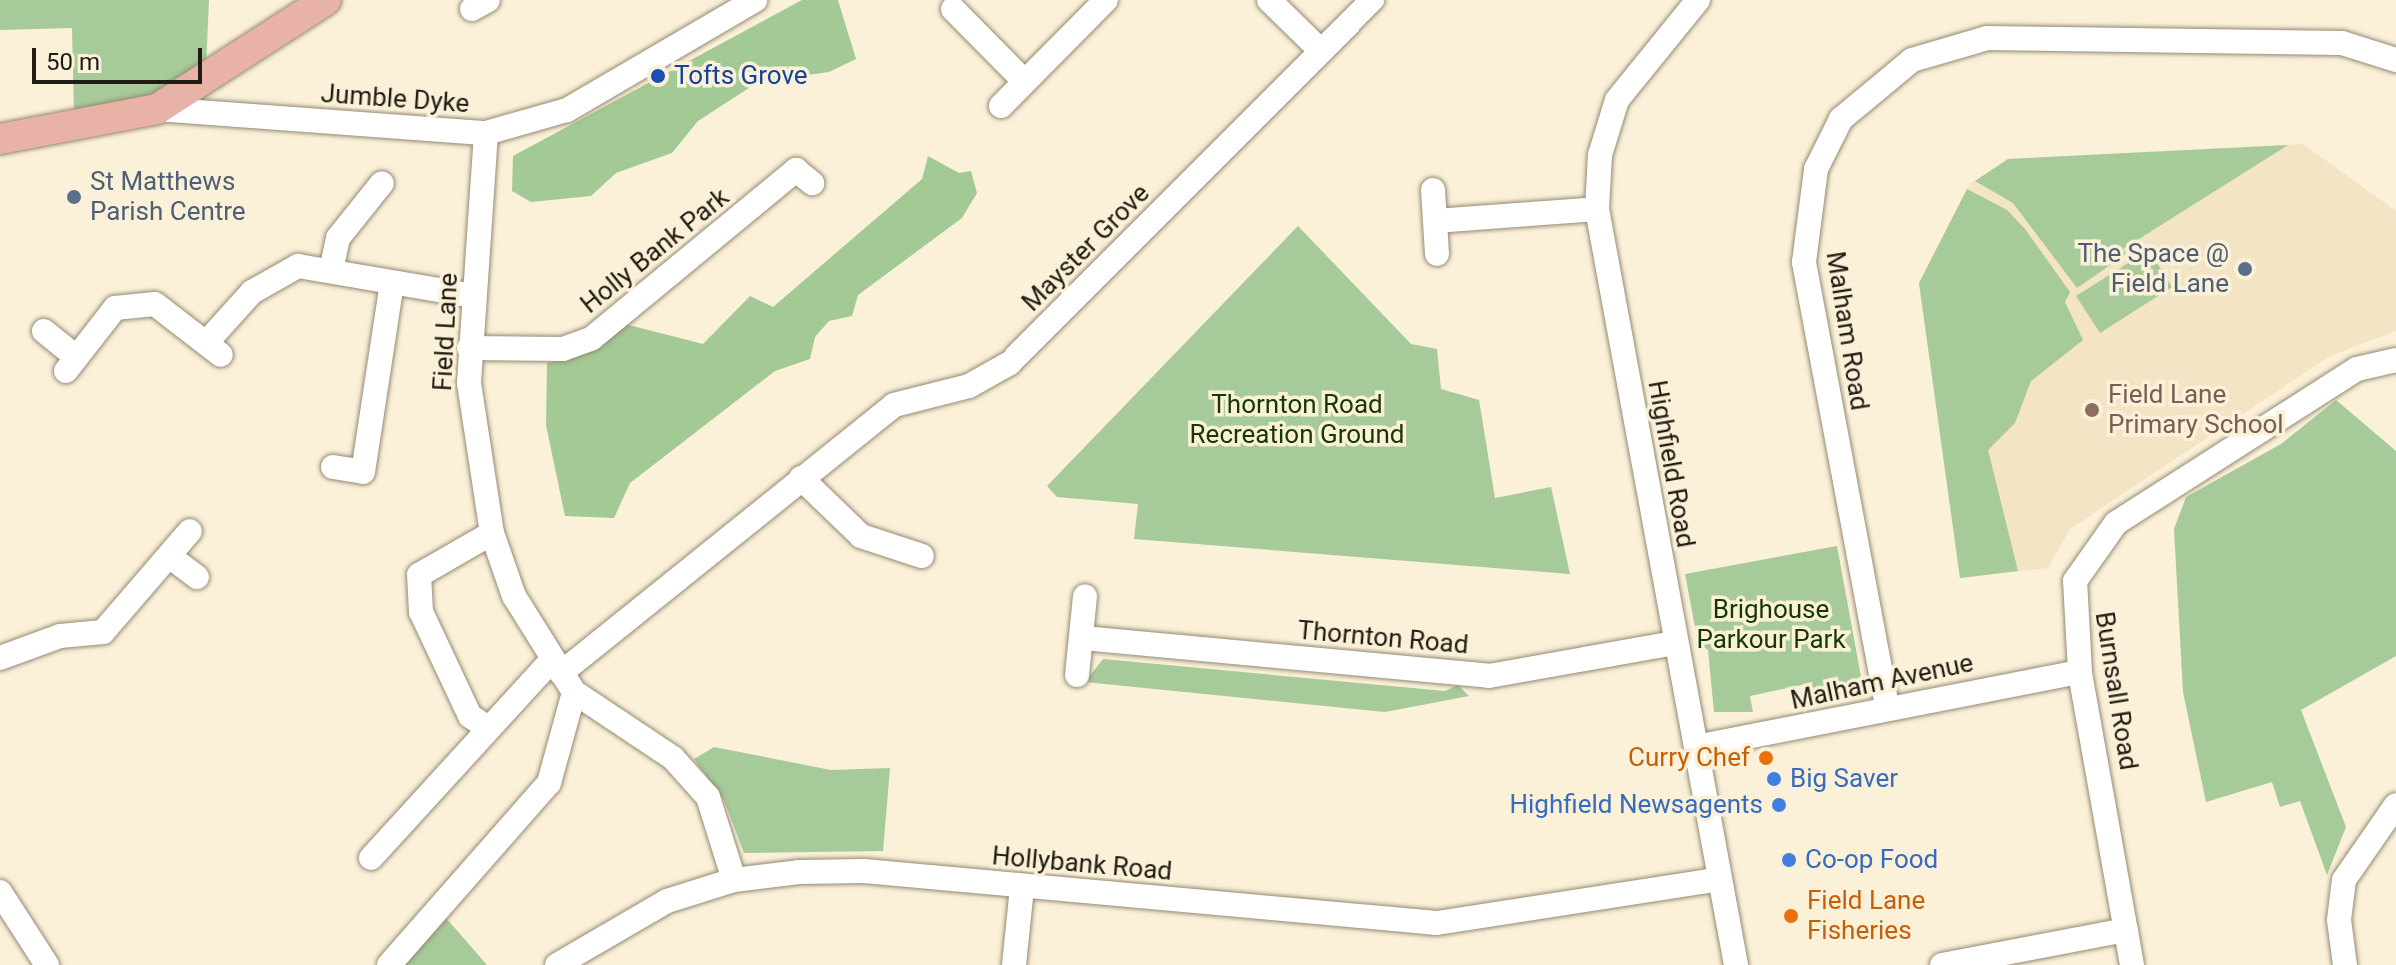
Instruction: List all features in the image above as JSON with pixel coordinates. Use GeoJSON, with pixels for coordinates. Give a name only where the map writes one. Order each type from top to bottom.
{"type":"FeatureCollection","features":[{"type":"Feature","properties":{"kind":"main road"},"geometry":{"type":"LineString","coordinates":[[0,139],[157,109],[326,0]]}},
{"type":"Feature","properties":{"kind":"street"},"geometry":{"type":"LineString","coordinates":[[1001,106],[1106,0]]}},
{"type":"Feature","properties":{"kind":"street"},"geometry":{"type":"LineString","coordinates":[[1269,0],[1321,51]]}},
{"type":"Feature","properties":{"kind":"street","name":"Mayster Grove"},"geometry":{"type":"LineString","coordinates":[[562,675],[894,405],[969,386],[1010,363],[1372,0]]}},
{"type":"Feature","properties":{"kind":"street","name":"Highfield Road"},"geometry":{"type":"LineString","coordinates":[[1698,0],[1617,100],[1600,155],[1597,209],[1736,965]]}},
{"type":"Feature","properties":{"kind":"street"},"geometry":{"type":"LineString","coordinates":[[486,133],[567,110],[745,2]]}},
{"type":"Feature","properties":{"kind":"street"},"geometry":{"type":"LineString","coordinates":[[953,9],[1024,81]]}},
{"type":"Feature","properties":{"kind":"street","name":"Malham Road"},"geometry":{"type":"LineString","coordinates":[[1887,706],[1804,262],[1816,169],[1841,119],[1912,60],[1987,38],[2342,43],[2396,60]]}},
{"type":"Feature","properties":{"kind":"street","name":"Jumble Dyke"},"geometry":{"type":"LineString","coordinates":[[157,109],[486,133]]}},
{"type":"Feature","properties":{"kind":"street","name":"Field Lane"},"geometry":{"type":"LineString","coordinates":[[486,133],[469,348],[472,420],[492,533],[514,596],[562,675]]}},
{"type":"Feature","properties":{"kind":"street","name":"Holly Bank Park"},"geometry":{"type":"LineString","coordinates":[[469,348],[563,349],[591,339],[796,170],[812,183]]}},
{"type":"Feature","properties":{"kind":"street"},"geometry":{"type":"LineString","coordinates":[[331,271],[338,238],[382,183]]}},
{"type":"Feature","properties":{"kind":"street"},"geometry":{"type":"LineString","coordinates":[[1433,190],[1437,254]]}},
{"type":"Feature","properties":{"kind":"street"},"geometry":{"type":"LineString","coordinates":[[1435,221],[1597,209]]}},
{"type":"Feature","properties":{"kind":"street"},"geometry":{"type":"LineString","coordinates":[[44,331],[71,364],[115,308],[155,304],[213,349],[282,271],[331,271],[474,296]]}},
{"type":"Feature","properties":{"kind":"street"},"geometry":{"type":"LineString","coordinates":[[333,467],[363,472],[392,283]]}},
{"type":"Feature","properties":{"kind":"street","name":"Burnsall Road"},"geometry":{"type":"LineString","coordinates":[[2132,965],[2080,672],[2075,581],[2116,523],[2357,369],[2396,360]]}},
{"type":"Feature","properties":{"kind":"street"},"geometry":{"type":"LineString","coordinates":[[801,478],[861,536],[922,556]]}},
{"type":"Feature","properties":{"kind":"street"},"geometry":{"type":"LineString","coordinates":[[0,658],[60,636],[103,632],[190,531]]}},
{"type":"Feature","properties":{"kind":"street"},"geometry":{"type":"LineString","coordinates":[[485,726],[470,716],[421,612],[419,575],[492,533]]}},
{"type":"Feature","properties":{"kind":"street"},"geometry":{"type":"LineString","coordinates":[[169,556],[197,577]]}},
{"type":"Feature","properties":{"kind":"street"},"geometry":{"type":"LineString","coordinates":[[1077,675],[1085,596]]}},
{"type":"Feature","properties":{"kind":"street","name":"Thornton Road"},"geometry":{"type":"LineString","coordinates":[[1083,638],[1489,676],[1675,643]]}},
{"type":"Feature","properties":{"kind":"street","name":"Malham Avenue"},"geometry":{"type":"LineString","coordinates":[[1696,747],[1887,706],[2080,672]]}},
{"type":"Feature","properties":{"kind":"street"},"geometry":{"type":"LineString","coordinates":[[371,858],[485,726],[562,675]]}},
{"type":"Feature","properties":{"kind":"street"},"geometry":{"type":"LineString","coordinates":[[562,675],[688,771],[715,810],[734,880]]}},
{"type":"Feature","properties":{"kind":"street"},"geometry":{"type":"LineString","coordinates":[[389,965],[549,783],[562,675]]}},
{"type":"Feature","properties":{"kind":"street"},"geometry":{"type":"LineString","coordinates":[[2345,965],[2339,920],[2344,880],[2396,805]]}},
{"type":"Feature","properties":{"kind":"street","name":"Hollybank Road"},"geometry":{"type":"LineString","coordinates":[[557,965],[633,917],[734,880],[864,871],[1437,923],[1720,879]]}},
{"type":"Feature","properties":{"kind":"street"},"geometry":{"type":"LineString","coordinates":[[1014,965],[1022,887]]}},
{"type":"Feature","properties":{"kind":"street"},"geometry":{"type":"LineString","coordinates":[[0,892],[47,965]]}},
{"type":"Feature","properties":{"kind":"street"},"geometry":{"type":"LineString","coordinates":[[1942,965],[2126,930]]}},
{"type":"Feature","properties":{"kind":"shaded area","name":"Field Lane Primary School"},"geometry":{"type":"Polygon","coordinates":[[[2303,144],[2396,211],[2396,331],[2330,356],[2070,529],[2048,568],[1960,578],[1919,283],[1970,184],[2008,159],[2303,144]]]}},
{"type":"Feature","properties":{"kind":"green space"},"geometry":{"type":"Polygon","coordinates":[[[0,0],[209,0],[206,68],[162,92],[74,114],[72,28],[0,30],[0,0]]]}},
{"type":"Feature","properties":{"kind":"green space"},"geometry":{"type":"Polygon","coordinates":[[[802,0],[838,0],[856,59],[829,72],[758,82],[698,121],[672,153],[616,173],[591,196],[531,202],[512,191],[513,156],[802,0]]]}},
{"type":"Feature","properties":{"kind":"green space"},"geometry":{"type":"Polygon","coordinates":[[[2288,145],[2123,249],[2126,254],[2077,288],[2013,203],[1975,181],[2008,159],[2288,145]]]}},
{"type":"Feature","properties":{"kind":"green space"},"geometry":{"type":"Polygon","coordinates":[[[928,156],[959,173],[971,171],[977,193],[962,218],[858,295],[852,316],[829,321],[815,337],[810,359],[775,371],[630,483],[614,518],[565,516],[546,425],[547,363],[586,354],[625,324],[703,344],[750,296],[773,307],[922,179],[928,156]]]}},
{"type":"Feature","properties":{"kind":"green space"},"geometry":{"type":"Polygon","coordinates":[[[1967,189],[2007,210],[2025,229],[2070,292],[2065,302],[2083,340],[2031,381],[2015,423],[1988,450],[2018,571],[1960,578],[1919,283],[1967,189]]]}},
{"type":"Feature","properties":{"kind":"green space","name":"Thornton Road Recreation Ground"},"geometry":{"type":"Polygon","coordinates":[[[1298,226],[1411,344],[1437,349],[1441,389],[1479,400],[1495,498],[1551,487],[1570,574],[1134,539],[1138,504],[1057,497],[1047,486],[1298,226]]]}},
{"type":"Feature","properties":{"kind":"green space"},"geometry":{"type":"Polygon","coordinates":[[[2149,250],[2172,287],[2100,333],[2076,296],[2149,250]]]}},
{"type":"Feature","properties":{"kind":"green space"},"geometry":{"type":"Polygon","coordinates":[[[2336,400],[2396,451],[2396,656],[2301,710],[2346,827],[2327,875],[2300,801],[2280,807],[2272,782],[2206,802],[2183,692],[2174,529],[2186,497],[2281,444],[2336,400]]]}},
{"type":"Feature","properties":{"kind":"green space","name":"Brighouse Parkour Park"},"geometry":{"type":"Polygon","coordinates":[[[1837,546],[1864,693],[1816,701],[1811,683],[1750,696],[1753,712],[1714,712],[1708,650],[1698,643],[1685,574],[1837,546]]]}},
{"type":"Feature","properties":{"kind":"green space"},"geometry":{"type":"Polygon","coordinates":[[[1103,659],[1445,691],[1458,685],[1469,696],[1385,712],[1085,682],[1103,659]]]}},
{"type":"Feature","properties":{"kind":"green space"},"geometry":{"type":"Polygon","coordinates":[[[714,747],[831,770],[890,768],[883,851],[744,853],[724,800],[694,759],[714,747]]]}},
{"type":"Feature","properties":{"kind":"green space"},"geometry":{"type":"Polygon","coordinates":[[[446,918],[487,965],[396,965],[446,918]]]}},
{"type":"Feature","properties":{"kind":"place","name":"Tofts Grove"},"geometry":{"type":"Point","coordinates":[658,76]}},
{"type":"Feature","properties":{"kind":"place","name":"St Matthews Parish Centre"},"geometry":{"type":"Point","coordinates":[74,197]}},
{"type":"Feature","properties":{"kind":"place","name":"The Space @ Field Lane"},"geometry":{"type":"Point","coordinates":[2245,269]}},
{"type":"Feature","properties":{"kind":"place","name":"Field Lane Primary School"},"geometry":{"type":"Point","coordinates":[2092,410]}},
{"type":"Feature","properties":{"kind":"place","name":"Curry Chef"},"geometry":{"type":"Point","coordinates":[1766,758]}},
{"type":"Feature","properties":{"kind":"place","name":"Big Saver"},"geometry":{"type":"Point","coordinates":[1774,779]}},
{"type":"Feature","properties":{"kind":"place","name":"Highfield Newsagents"},"geometry":{"type":"Point","coordinates":[1779,805]}},
{"type":"Feature","properties":{"kind":"place","name":"Co-op Food"},"geometry":{"type":"Point","coordinates":[1789,860]}},
{"type":"Feature","properties":{"kind":"place","name":"Field Lane Fisheries"},"geometry":{"type":"Point","coordinates":[1791,916]}}]}
